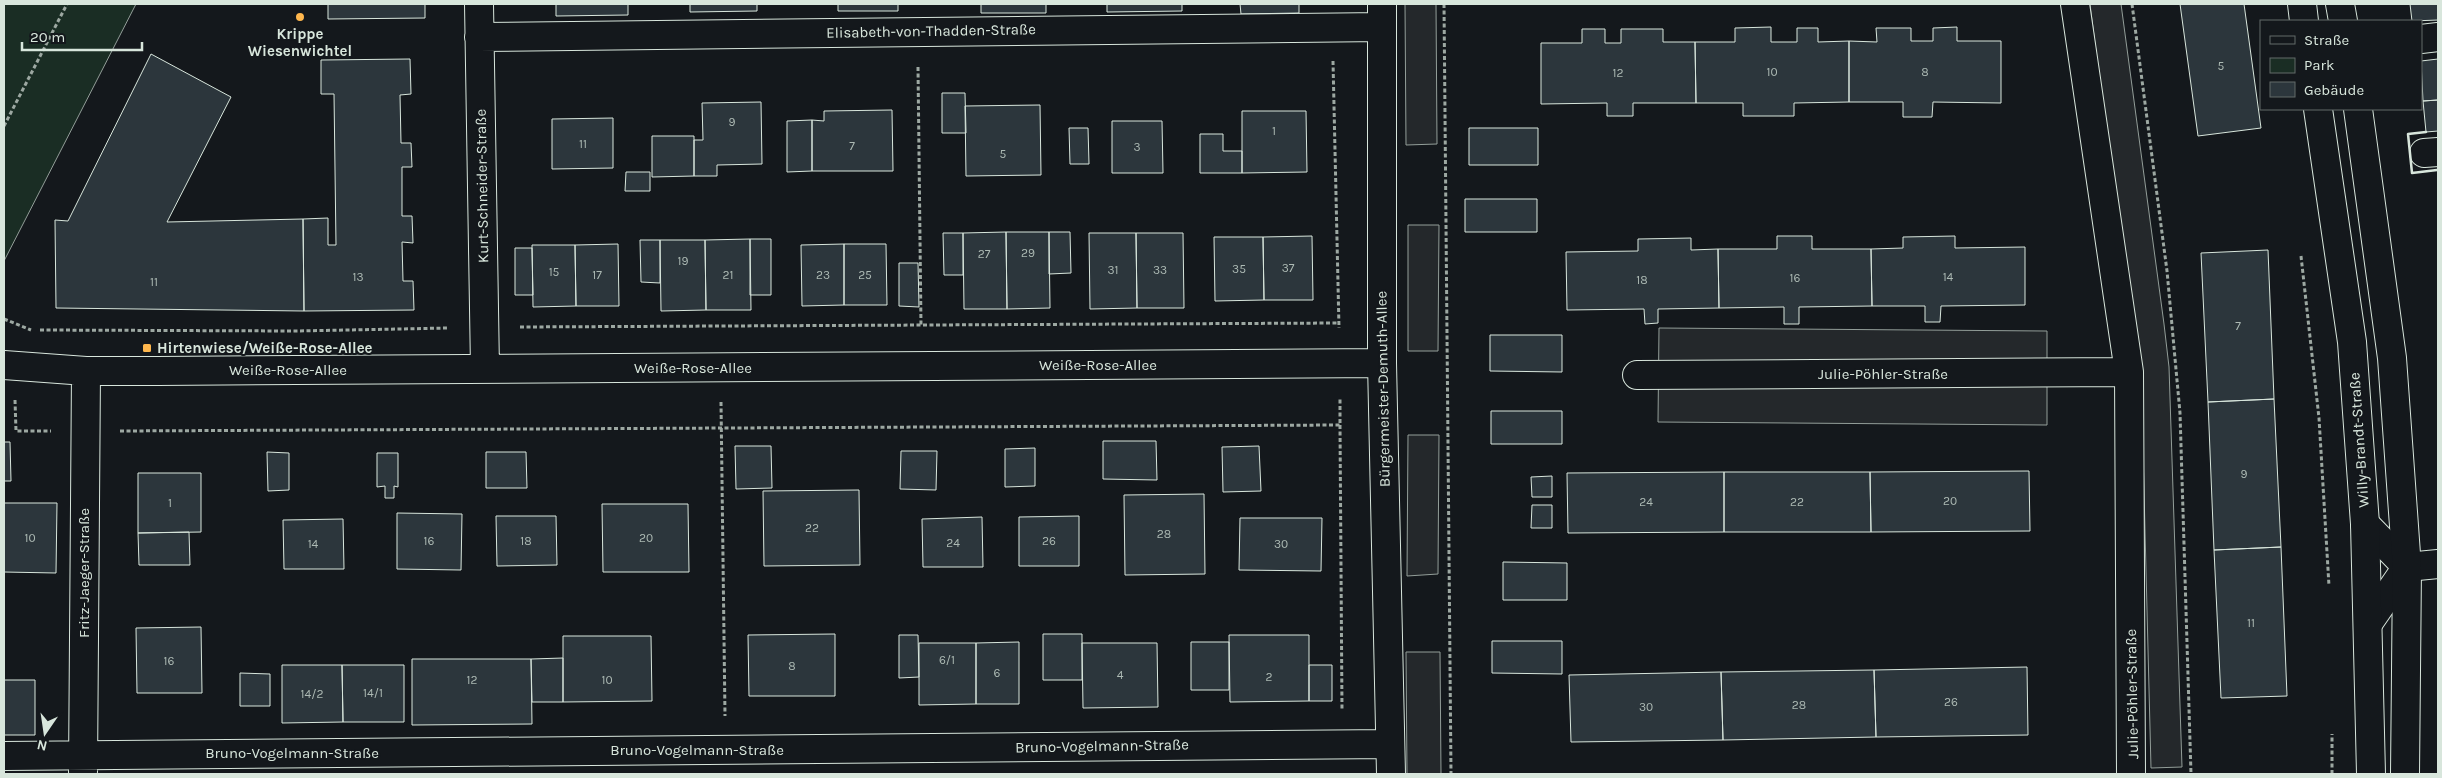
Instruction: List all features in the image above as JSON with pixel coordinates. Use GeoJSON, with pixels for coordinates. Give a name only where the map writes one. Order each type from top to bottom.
{"type":"FeatureCollection","features":[{"type":"Feature","properties":{"kind":"street","name":"Kurt-Schneider-Straße"},"geometry":{"type":"LineString","coordinates":[[479,4],[485,369]]}},
{"type":"Feature","properties":{"kind":"street","name":"Julie-Pöhler-Straße"},"geometry":{"type":"LineString","coordinates":[[2075,4],[2129,372],[2132,774]]}},
{"type":"Feature","properties":{"kind":"street"},"geometry":{"type":"LineString","coordinates":[[2302,4],[2304,20]]}},
{"type":"Feature","properties":{"kind":"street"},"geometry":{"type":"LineString","coordinates":[[2340,4],[2343,20]]}},
{"type":"Feature","properties":{"kind":"street","name":"Elisabeth-von-Thadden-Straße"},"geometry":{"type":"LineString","coordinates":[[479,37],[918,30],[1382,15]]}},
{"type":"Feature","properties":{"kind":"street","name":"Bürgermeister-Demuth-Allee"},"geometry":{"type":"LineString","coordinates":[[1382,15],[1382,363],[1391,774]]}},
{"type":"Feature","properties":{"kind":"street"},"geometry":{"type":"LineString","coordinates":[[2422,39],[2438,37]]}},
{"type":"Feature","properties":{"kind":"street","name":"Willy-Brandt-Straße"},"geometry":{"type":"LineString","coordinates":[[2318,110],[2352,342],[2365,524],[2369,622],[2371,774]]}},
{"type":"Feature","properties":{"kind":"street"},"geometry":{"type":"LineString","coordinates":[[2358,110],[2392,358],[2407,567],[2405,774]]}},
{"type":"Feature","properties":{"kind":"street","name":"Weiße-Rose-Allee"},"geometry":{"type":"LineString","coordinates":[[4,365],[86,371],[1382,363]]}},
{"type":"Feature","properties":{"kind":"street","name":"Fritz-Jaeger-Straße"},"geometry":{"type":"LineString","coordinates":[[83,765],[86,371]]}},
{"type":"Feature","properties":{"kind":"street","name":"Julie-Pöhler-Straße"},"geometry":{"type":"LineString","coordinates":[[1637,375],[2129,372]]}},
{"type":"Feature","properties":{"kind":"street"},"geometry":{"type":"LineString","coordinates":[[2365,524],[2407,567]]}},
{"type":"Feature","properties":{"kind":"street"},"geometry":{"type":"LineString","coordinates":[[2369,622],[2407,567],[2438,564]]}},
{"type":"Feature","properties":{"kind":"street","name":"Bruno-Vogelmann-Straße"},"geometry":{"type":"LineString","coordinates":[[4,756],[83,765],[725,750],[1390,744]]}},
{"type":"Feature","properties":{"kind":"path"},"geometry":{"type":"LineString","coordinates":[[4,126],[67,4]]}},
{"type":"Feature","properties":{"kind":"path"},"geometry":{"type":"LineString","coordinates":[[1444,4],[1451,774]]}},
{"type":"Feature","properties":{"kind":"path"},"geometry":{"type":"LineString","coordinates":[[2132,4],[2166,271],[2180,413],[2191,774]]}},
{"type":"Feature","properties":{"kind":"path"},"geometry":{"type":"LineString","coordinates":[[918,30],[921,366]]}},
{"type":"Feature","properties":{"kind":"path"},"geometry":{"type":"LineString","coordinates":[[2301,254],[2319,418],[2329,587]]}},
{"type":"Feature","properties":{"kind":"path"},"geometry":{"type":"LineString","coordinates":[[4,319],[31,330],[296,331],[484,328],[1339,323]]}},
{"type":"Feature","properties":{"kind":"path"},"geometry":{"type":"LineString","coordinates":[[719,368],[722,428],[725,750]]}},
{"type":"Feature","properties":{"kind":"path"},"geometry":{"type":"LineString","coordinates":[[1340,425],[1342,744]]}},
{"type":"Feature","properties":{"kind":"path"},"geometry":{"type":"LineString","coordinates":[[2332,725],[2332,774]]}},
{"type":"Feature","properties":{"kind":"green space"},"geometry":{"type":"Polygon","coordinates":[[[4,4],[136,4],[4,261],[4,4]]]}},
{"type":"Feature","properties":{"kind":"shaded area"},"geometry":{"type":"Polygon","coordinates":[[[1405,4],[1436,4],[1437,144],[1406,145],[1405,4]]]}},
{"type":"Feature","properties":{"kind":"shaded area"},"geometry":{"type":"Polygon","coordinates":[[[2090,4],[2121,4],[2164,324],[2169,367],[2182,767],[2151,768],[2143,451],[2136,369],[2090,4]]]}},
{"type":"Feature","properties":{"kind":"shaded area"},"geometry":{"type":"Polygon","coordinates":[[[1408,225],[1439,225],[1438,351],[1408,351],[1408,225]]]}},
{"type":"Feature","properties":{"kind":"shaded area"},"geometry":{"type":"Polygon","coordinates":[[[1659,328],[2047,331],[2047,425],[1658,422],[1659,328]]]}},
{"type":"Feature","properties":{"kind":"shaded area"},"geometry":{"type":"Polygon","coordinates":[[[1408,435],[1439,435],[1438,574],[1407,576],[1408,435]]]}},
{"type":"Feature","properties":{"kind":"shaded area"},"geometry":{"type":"Polygon","coordinates":[[[1406,652],[1440,652],[1441,774],[1407,774],[1406,652]]]}},
{"type":"Feature","properties":{"kind":"building"},"geometry":{"type":"Polygon","coordinates":[[[328,4],[425,4],[425,18],[328,19],[328,4]]]}},
{"type":"Feature","properties":{"kind":"building"},"geometry":{"type":"Polygon","coordinates":[[[556,4],[628,4],[628,15],[556,16],[556,4]]]}},
{"type":"Feature","properties":{"kind":"building"},"geometry":{"type":"Polygon","coordinates":[[[690,4],[757,4],[757,11],[690,12],[690,4]]]}},
{"type":"Feature","properties":{"kind":"building"},"geometry":{"type":"Polygon","coordinates":[[[838,4],[898,4],[898,11],[838,11],[838,4]]]}},
{"type":"Feature","properties":{"kind":"building"},"geometry":{"type":"Polygon","coordinates":[[[981,4],[1046,4],[1046,13],[981,13],[981,4]]]}},
{"type":"Feature","properties":{"kind":"building"},"geometry":{"type":"Polygon","coordinates":[[[1107,4],[1182,4],[1182,11],[1107,12],[1107,4]]]}},
{"type":"Feature","properties":{"kind":"building"},"geometry":{"type":"Polygon","coordinates":[[[1240,4],[1299,4],[1299,13],[1241,14],[1240,4]]]}},
{"type":"Feature","properties":{"kind":"building"},"geometry":{"type":"Polygon","coordinates":[[[2180,4],[2244,4],[2261,128],[2198,136],[2180,4]]]}},
{"type":"Feature","properties":{"kind":"building"},"geometry":{"type":"Polygon","coordinates":[[[2410,4],[2438,4],[2438,20],[2412,20],[2410,4]]]}},
{"type":"Feature","properties":{"kind":"building"},"geometry":{"type":"Polygon","coordinates":[[[1771,27],[1771,42],[1797,42],[1797,28],[1818,28],[1818,42],[1849,41],[1849,102],[1794,103],[1794,116],[1743,116],[1743,103],[1696,103],[1695,42],[1735,42],[1735,28],[1771,27]]]}},
{"type":"Feature","properties":{"kind":"building"},"geometry":{"type":"Polygon","coordinates":[[[1957,27],[1957,41],[2001,41],[2001,103],[1933,102],[1932,117],[1903,117],[1903,102],[1849,102],[1849,41],[1877,42],[1876,28],[1911,28],[1911,41],[1933,41],[1933,28],[1957,27]]]}},
{"type":"Feature","properties":{"kind":"building"},"geometry":{"type":"Polygon","coordinates":[[[1582,29],[1605,29],[1605,43],[1621,43],[1621,29],[1663,29],[1663,42],[1695,42],[1696,103],[1633,103],[1633,116],[1607,116],[1607,103],[1541,104],[1541,43],[1582,43],[1582,29]]]}},
{"type":"Feature","properties":{"kind":"building"},"geometry":{"type":"Polygon","coordinates":[[[151,54],[231,97],[167,222],[303,219],[304,311],[56,308],[55,220],[68,221],[151,54]]]}},
{"type":"Feature","properties":{"kind":"building"},"geometry":{"type":"Polygon","coordinates":[[[410,59],[411,94],[400,95],[401,143],[411,143],[412,167],[402,167],[402,216],[412,216],[413,243],[402,242],[403,281],[413,281],[414,310],[304,311],[303,219],[328,218],[328,245],[336,245],[334,94],[321,94],[321,60],[410,59]]]}},
{"type":"Feature","properties":{"kind":"building"},"geometry":{"type":"Polygon","coordinates":[[[2438,59],[2438,100],[2423,101],[2422,61],[2438,59]]]}},
{"type":"Feature","properties":{"kind":"building"},"geometry":{"type":"Polygon","coordinates":[[[942,93],[965,93],[966,133],[942,133],[942,93]]]}},
{"type":"Feature","properties":{"kind":"building"},"geometry":{"type":"Polygon","coordinates":[[[2438,100],[2438,131],[2426,132],[2423,101],[2438,100]]]}},
{"type":"Feature","properties":{"kind":"building"},"geometry":{"type":"Polygon","coordinates":[[[761,102],[762,164],[717,165],[717,176],[694,176],[694,140],[703,140],[702,103],[761,102]]]}},
{"type":"Feature","properties":{"kind":"building"},"geometry":{"type":"Polygon","coordinates":[[[1040,105],[1041,175],[966,176],[965,106],[1040,105]]]}},
{"type":"Feature","properties":{"kind":"building"},"geometry":{"type":"Polygon","coordinates":[[[892,110],[893,171],[812,171],[812,120],[824,121],[824,111],[892,110]]]}},
{"type":"Feature","properties":{"kind":"building"},"geometry":{"type":"Polygon","coordinates":[[[1242,111],[1306,111],[1307,172],[1242,173],[1242,111]]]}},
{"type":"Feature","properties":{"kind":"building"},"geometry":{"type":"Polygon","coordinates":[[[613,118],[613,168],[552,169],[552,119],[613,118]]]}},
{"type":"Feature","properties":{"kind":"building"},"geometry":{"type":"Polygon","coordinates":[[[812,120],[812,171],[787,172],[787,121],[812,120]]]}},
{"type":"Feature","properties":{"kind":"building"},"geometry":{"type":"Polygon","coordinates":[[[1112,121],[1162,121],[1163,173],[1112,173],[1112,121]]]}},
{"type":"Feature","properties":{"kind":"building"},"geometry":{"type":"Polygon","coordinates":[[[1069,128],[1088,128],[1089,164],[1070,164],[1069,128]]]}},
{"type":"Feature","properties":{"kind":"building"},"geometry":{"type":"Polygon","coordinates":[[[1469,128],[1538,128],[1538,165],[1469,165],[1469,128]]]}},
{"type":"Feature","properties":{"kind":"building"},"geometry":{"type":"Polygon","coordinates":[[[1200,134],[1223,134],[1223,151],[1242,151],[1242,173],[1200,173],[1200,134]]]}},
{"type":"Feature","properties":{"kind":"building"},"geometry":{"type":"Polygon","coordinates":[[[652,136],[694,136],[694,176],[652,177],[652,136]]]}},
{"type":"Feature","properties":{"kind":"building"},"geometry":{"type":"Polygon","coordinates":[[[626,172],[650,172],[650,191],[625,191],[626,172]]]}},
{"type":"Feature","properties":{"kind":"building"},"geometry":{"type":"Polygon","coordinates":[[[1465,199],[1537,199],[1537,232],[1465,232],[1465,199]]]}},
{"type":"Feature","properties":{"kind":"building"},"geometry":{"type":"Polygon","coordinates":[[[1006,232],[1049,232],[1050,308],[1007,309],[1006,232]]]}},
{"type":"Feature","properties":{"kind":"building"},"geometry":{"type":"Polygon","coordinates":[[[1006,232],[1007,309],[964,309],[963,233],[1006,232]]]}},
{"type":"Feature","properties":{"kind":"building"},"geometry":{"type":"Polygon","coordinates":[[[1049,232],[1070,232],[1071,273],[1049,274],[1049,232]]]}},
{"type":"Feature","properties":{"kind":"building"},"geometry":{"type":"Polygon","coordinates":[[[943,233],[963,233],[963,275],[944,275],[943,233]]]}},
{"type":"Feature","properties":{"kind":"building"},"geometry":{"type":"Polygon","coordinates":[[[1089,233],[1136,233],[1137,308],[1090,309],[1089,233]]]}},
{"type":"Feature","properties":{"kind":"building"},"geometry":{"type":"Polygon","coordinates":[[[1136,233],[1183,233],[1184,308],[1137,308],[1136,233]]]}},
{"type":"Feature","properties":{"kind":"building"},"geometry":{"type":"Polygon","coordinates":[[[1312,236],[1313,300],[1264,300],[1263,237],[1312,236]]]}},
{"type":"Feature","properties":{"kind":"building"},"geometry":{"type":"Polygon","coordinates":[[[1777,236],[1812,236],[1812,249],[1871,249],[1872,306],[1799,307],[1799,324],[1784,324],[1784,307],[1719,308],[1718,249],[1777,249],[1777,236]]]}},
{"type":"Feature","properties":{"kind":"building"},"geometry":{"type":"Polygon","coordinates":[[[1955,236],[1955,248],[2025,247],[2025,305],[1941,306],[1940,322],[1925,322],[1925,306],[1872,306],[1871,249],[1903,248],[1903,237],[1955,236]]]}},
{"type":"Feature","properties":{"kind":"building"},"geometry":{"type":"Polygon","coordinates":[[[1214,237],[1263,237],[1264,300],[1215,301],[1214,237]]]}},
{"type":"Feature","properties":{"kind":"building"},"geometry":{"type":"Polygon","coordinates":[[[1691,238],[1691,250],[1718,249],[1719,308],[1658,309],[1658,323],[1645,324],[1644,309],[1567,310],[1566,252],[1638,251],[1638,239],[1691,238]]]}},
{"type":"Feature","properties":{"kind":"building"},"geometry":{"type":"Polygon","coordinates":[[[750,239],[771,239],[771,295],[750,295],[750,239]]]}},
{"type":"Feature","properties":{"kind":"building"},"geometry":{"type":"Polygon","coordinates":[[[750,239],[751,310],[706,310],[705,240],[750,239]]]}},
{"type":"Feature","properties":{"kind":"building"},"geometry":{"type":"Polygon","coordinates":[[[640,240],[660,240],[660,283],[641,282],[640,240]]]}},
{"type":"Feature","properties":{"kind":"building"},"geometry":{"type":"Polygon","coordinates":[[[660,240],[705,240],[706,310],[661,311],[660,240]]]}},
{"type":"Feature","properties":{"kind":"building"},"geometry":{"type":"Polygon","coordinates":[[[618,244],[619,306],[576,306],[575,245],[618,244]]]}},
{"type":"Feature","properties":{"kind":"building"},"geometry":{"type":"Polygon","coordinates":[[[844,244],[844,305],[802,306],[801,245],[844,244]]]}},
{"type":"Feature","properties":{"kind":"building"},"geometry":{"type":"Polygon","coordinates":[[[844,244],[886,244],[887,305],[844,305],[844,244]]]}},
{"type":"Feature","properties":{"kind":"building"},"geometry":{"type":"Polygon","coordinates":[[[532,245],[575,245],[576,306],[533,307],[532,245]]]}},
{"type":"Feature","properties":{"kind":"building"},"geometry":{"type":"Polygon","coordinates":[[[515,248],[532,248],[533,295],[515,295],[515,248]]]}},
{"type":"Feature","properties":{"kind":"building"},"geometry":{"type":"Polygon","coordinates":[[[2268,250],[2274,399],[2208,402],[2201,253],[2268,250]]]}},
{"type":"Feature","properties":{"kind":"building"},"geometry":{"type":"Polygon","coordinates":[[[899,263],[918,263],[919,307],[899,306],[899,263]]]}},
{"type":"Feature","properties":{"kind":"building"},"geometry":{"type":"Polygon","coordinates":[[[1490,335],[1562,335],[1562,372],[1490,371],[1490,335]]]}},
{"type":"Feature","properties":{"kind":"building"},"geometry":{"type":"Polygon","coordinates":[[[2274,399],[2281,547],[2214,550],[2208,402],[2274,399]]]}},
{"type":"Feature","properties":{"kind":"building"},"geometry":{"type":"Polygon","coordinates":[[[1491,411],[1562,411],[1562,444],[1491,444],[1491,411]]]}},
{"type":"Feature","properties":{"kind":"building"},"geometry":{"type":"Polygon","coordinates":[[[1103,441],[1156,441],[1157,480],[1103,479],[1103,441]]]}},
{"type":"Feature","properties":{"kind":"building"},"geometry":{"type":"Polygon","coordinates":[[[4,442],[10,442],[11,481],[4,481],[4,442]]]}},
{"type":"Feature","properties":{"kind":"building"},"geometry":{"type":"Polygon","coordinates":[[[735,446],[771,446],[772,488],[736,489],[735,446]]]}},
{"type":"Feature","properties":{"kind":"building"},"geometry":{"type":"Polygon","coordinates":[[[1259,446],[1261,491],[1223,492],[1222,447],[1259,446]]]}},
{"type":"Feature","properties":{"kind":"building"},"geometry":{"type":"Polygon","coordinates":[[[1035,448],[1035,486],[1005,487],[1005,449],[1035,448]]]}},
{"type":"Feature","properties":{"kind":"building"},"geometry":{"type":"Polygon","coordinates":[[[901,451],[937,451],[936,490],[900,489],[901,451]]]}},
{"type":"Feature","properties":{"kind":"building"},"geometry":{"type":"Polygon","coordinates":[[[267,452],[289,453],[289,490],[268,491],[267,452]]]}},
{"type":"Feature","properties":{"kind":"building"},"geometry":{"type":"Polygon","coordinates":[[[486,452],[526,452],[527,488],[486,488],[486,452]]]}},
{"type":"Feature","properties":{"kind":"building"},"geometry":{"type":"Polygon","coordinates":[[[377,453],[398,453],[398,487],[394,486],[394,498],[385,498],[385,486],[377,487],[377,453]]]}},
{"type":"Feature","properties":{"kind":"building"},"geometry":{"type":"Polygon","coordinates":[[[2029,471],[2030,531],[1871,532],[1870,472],[2029,471]]]}},
{"type":"Feature","properties":{"kind":"building"},"geometry":{"type":"Polygon","coordinates":[[[1724,472],[1724,532],[1568,533],[1567,473],[1724,472]]]}},
{"type":"Feature","properties":{"kind":"building"},"geometry":{"type":"Polygon","coordinates":[[[1724,472],[1870,472],[1871,532],[1724,532],[1724,472]]]}},
{"type":"Feature","properties":{"kind":"building"},"geometry":{"type":"Polygon","coordinates":[[[138,473],[201,473],[201,532],[138,533],[138,473]]]}},
{"type":"Feature","properties":{"kind":"building"},"geometry":{"type":"Polygon","coordinates":[[[1552,476],[1552,497],[1532,497],[1531,477],[1552,476]]]}},
{"type":"Feature","properties":{"kind":"building"},"geometry":{"type":"Polygon","coordinates":[[[859,490],[860,565],[764,566],[763,491],[859,490]]]}},
{"type":"Feature","properties":{"kind":"building"},"geometry":{"type":"Polygon","coordinates":[[[1204,494],[1205,574],[1125,575],[1124,495],[1204,494]]]}},
{"type":"Feature","properties":{"kind":"building"},"geometry":{"type":"Polygon","coordinates":[[[4,503],[57,503],[56,573],[4,572],[4,503]]]}},
{"type":"Feature","properties":{"kind":"building"},"geometry":{"type":"Polygon","coordinates":[[[602,504],[688,504],[689,572],[603,572],[602,504]]]}},
{"type":"Feature","properties":{"kind":"building"},"geometry":{"type":"Polygon","coordinates":[[[1532,505],[1552,505],[1552,528],[1531,528],[1532,505]]]}},
{"type":"Feature","properties":{"kind":"building"},"geometry":{"type":"Polygon","coordinates":[[[397,513],[462,514],[461,570],[397,569],[397,513]]]}},
{"type":"Feature","properties":{"kind":"building"},"geometry":{"type":"Polygon","coordinates":[[[496,516],[556,516],[557,565],[497,566],[496,516]]]}},
{"type":"Feature","properties":{"kind":"building"},"geometry":{"type":"Polygon","coordinates":[[[1079,516],[1079,566],[1019,566],[1019,517],[1079,516]]]}},
{"type":"Feature","properties":{"kind":"building"},"geometry":{"type":"Polygon","coordinates":[[[982,517],[983,567],[923,567],[922,519],[982,517]]]}},
{"type":"Feature","properties":{"kind":"building"},"geometry":{"type":"Polygon","coordinates":[[[1240,518],[1322,518],[1321,571],[1239,570],[1240,518]]]}},
{"type":"Feature","properties":{"kind":"building"},"geometry":{"type":"Polygon","coordinates":[[[343,519],[344,569],[284,569],[283,520],[343,519]]]}},
{"type":"Feature","properties":{"kind":"building"},"geometry":{"type":"Polygon","coordinates":[[[189,532],[190,565],[139,565],[138,533],[189,532]]]}},
{"type":"Feature","properties":{"kind":"building"},"geometry":{"type":"Polygon","coordinates":[[[2281,547],[2287,696],[2221,698],[2214,550],[2281,547]]]}},
{"type":"Feature","properties":{"kind":"building"},"geometry":{"type":"Polygon","coordinates":[[[1503,562],[1567,563],[1567,600],[1503,600],[1503,562]]]}},
{"type":"Feature","properties":{"kind":"building"},"geometry":{"type":"Polygon","coordinates":[[[201,627],[202,693],[137,693],[136,628],[201,627]]]}},
{"type":"Feature","properties":{"kind":"building"},"geometry":{"type":"Polygon","coordinates":[[[835,634],[835,696],[749,696],[748,635],[835,634]]]}},
{"type":"Feature","properties":{"kind":"building"},"geometry":{"type":"Polygon","coordinates":[[[1043,634],[1082,634],[1082,680],[1043,680],[1043,634]]]}},
{"type":"Feature","properties":{"kind":"building"},"geometry":{"type":"Polygon","coordinates":[[[899,635],[918,635],[919,677],[899,678],[899,635]]]}},
{"type":"Feature","properties":{"kind":"building"},"geometry":{"type":"Polygon","coordinates":[[[1229,635],[1309,635],[1309,701],[1230,702],[1229,635]]]}},
{"type":"Feature","properties":{"kind":"building"},"geometry":{"type":"Polygon","coordinates":[[[563,636],[651,636],[652,701],[563,702],[563,636]]]}},
{"type":"Feature","properties":{"kind":"building"},"geometry":{"type":"Polygon","coordinates":[[[1492,641],[1562,641],[1562,674],[1492,673],[1492,641]]]}},
{"type":"Feature","properties":{"kind":"building"},"geometry":{"type":"Polygon","coordinates":[[[1019,642],[1019,704],[976,704],[976,643],[1019,642]]]}},
{"type":"Feature","properties":{"kind":"building"},"geometry":{"type":"Polygon","coordinates":[[[1191,642],[1229,642],[1229,690],[1191,690],[1191,642]]]}},
{"type":"Feature","properties":{"kind":"building"},"geometry":{"type":"Polygon","coordinates":[[[919,643],[976,643],[976,704],[919,705],[919,643]]]}},
{"type":"Feature","properties":{"kind":"building"},"geometry":{"type":"Polygon","coordinates":[[[1082,643],[1157,643],[1158,707],[1083,708],[1082,643]]]}},
{"type":"Feature","properties":{"kind":"building"},"geometry":{"type":"Polygon","coordinates":[[[563,658],[563,702],[532,702],[531,659],[563,658]]]}},
{"type":"Feature","properties":{"kind":"building"},"geometry":{"type":"Polygon","coordinates":[[[412,659],[531,659],[532,724],[412,725],[412,659]]]}},
{"type":"Feature","properties":{"kind":"building"},"geometry":{"type":"Polygon","coordinates":[[[282,665],[342,665],[343,722],[282,723],[282,665]]]}},
{"type":"Feature","properties":{"kind":"building"},"geometry":{"type":"Polygon","coordinates":[[[342,665],[404,665],[404,722],[343,722],[342,665]]]}},
{"type":"Feature","properties":{"kind":"building"},"geometry":{"type":"Polygon","coordinates":[[[1309,665],[1332,665],[1332,701],[1309,701],[1309,665]]]}},
{"type":"Feature","properties":{"kind":"building"},"geometry":{"type":"Polygon","coordinates":[[[2027,667],[2028,735],[1876,737],[1874,670],[2027,667]]]}},
{"type":"Feature","properties":{"kind":"building"},"geometry":{"type":"Polygon","coordinates":[[[1874,670],[1876,737],[1723,740],[1721,672],[1874,670]]]}},
{"type":"Feature","properties":{"kind":"building"},"geometry":{"type":"Polygon","coordinates":[[[1721,672],[1723,740],[1571,742],[1569,675],[1721,672]]]}},
{"type":"Feature","properties":{"kind":"building"},"geometry":{"type":"Polygon","coordinates":[[[240,673],[270,674],[270,706],[240,706],[240,673]]]}},
{"type":"Feature","properties":{"kind":"building"},"geometry":{"type":"Polygon","coordinates":[[[4,680],[35,680],[35,735],[4,735],[4,680]]]}},
{"type":"Feature","properties":{"kind":"wall"},"geometry":{"type":"LineString","coordinates":[[2426,132],[2408,134],[2412,173],[2437,170]]}},
{"type":"Feature","properties":{"kind":"place","name":"Krippe Wiesenwichtel"},"geometry":{"type":"Point","coordinates":[300,17]}},
{"type":"Feature","properties":{"kind":"place","name":"Hirtenwiese/Weiße-Rose-Allee"},"geometry":{"type":"Point","coordinates":[147,348]}}]}
